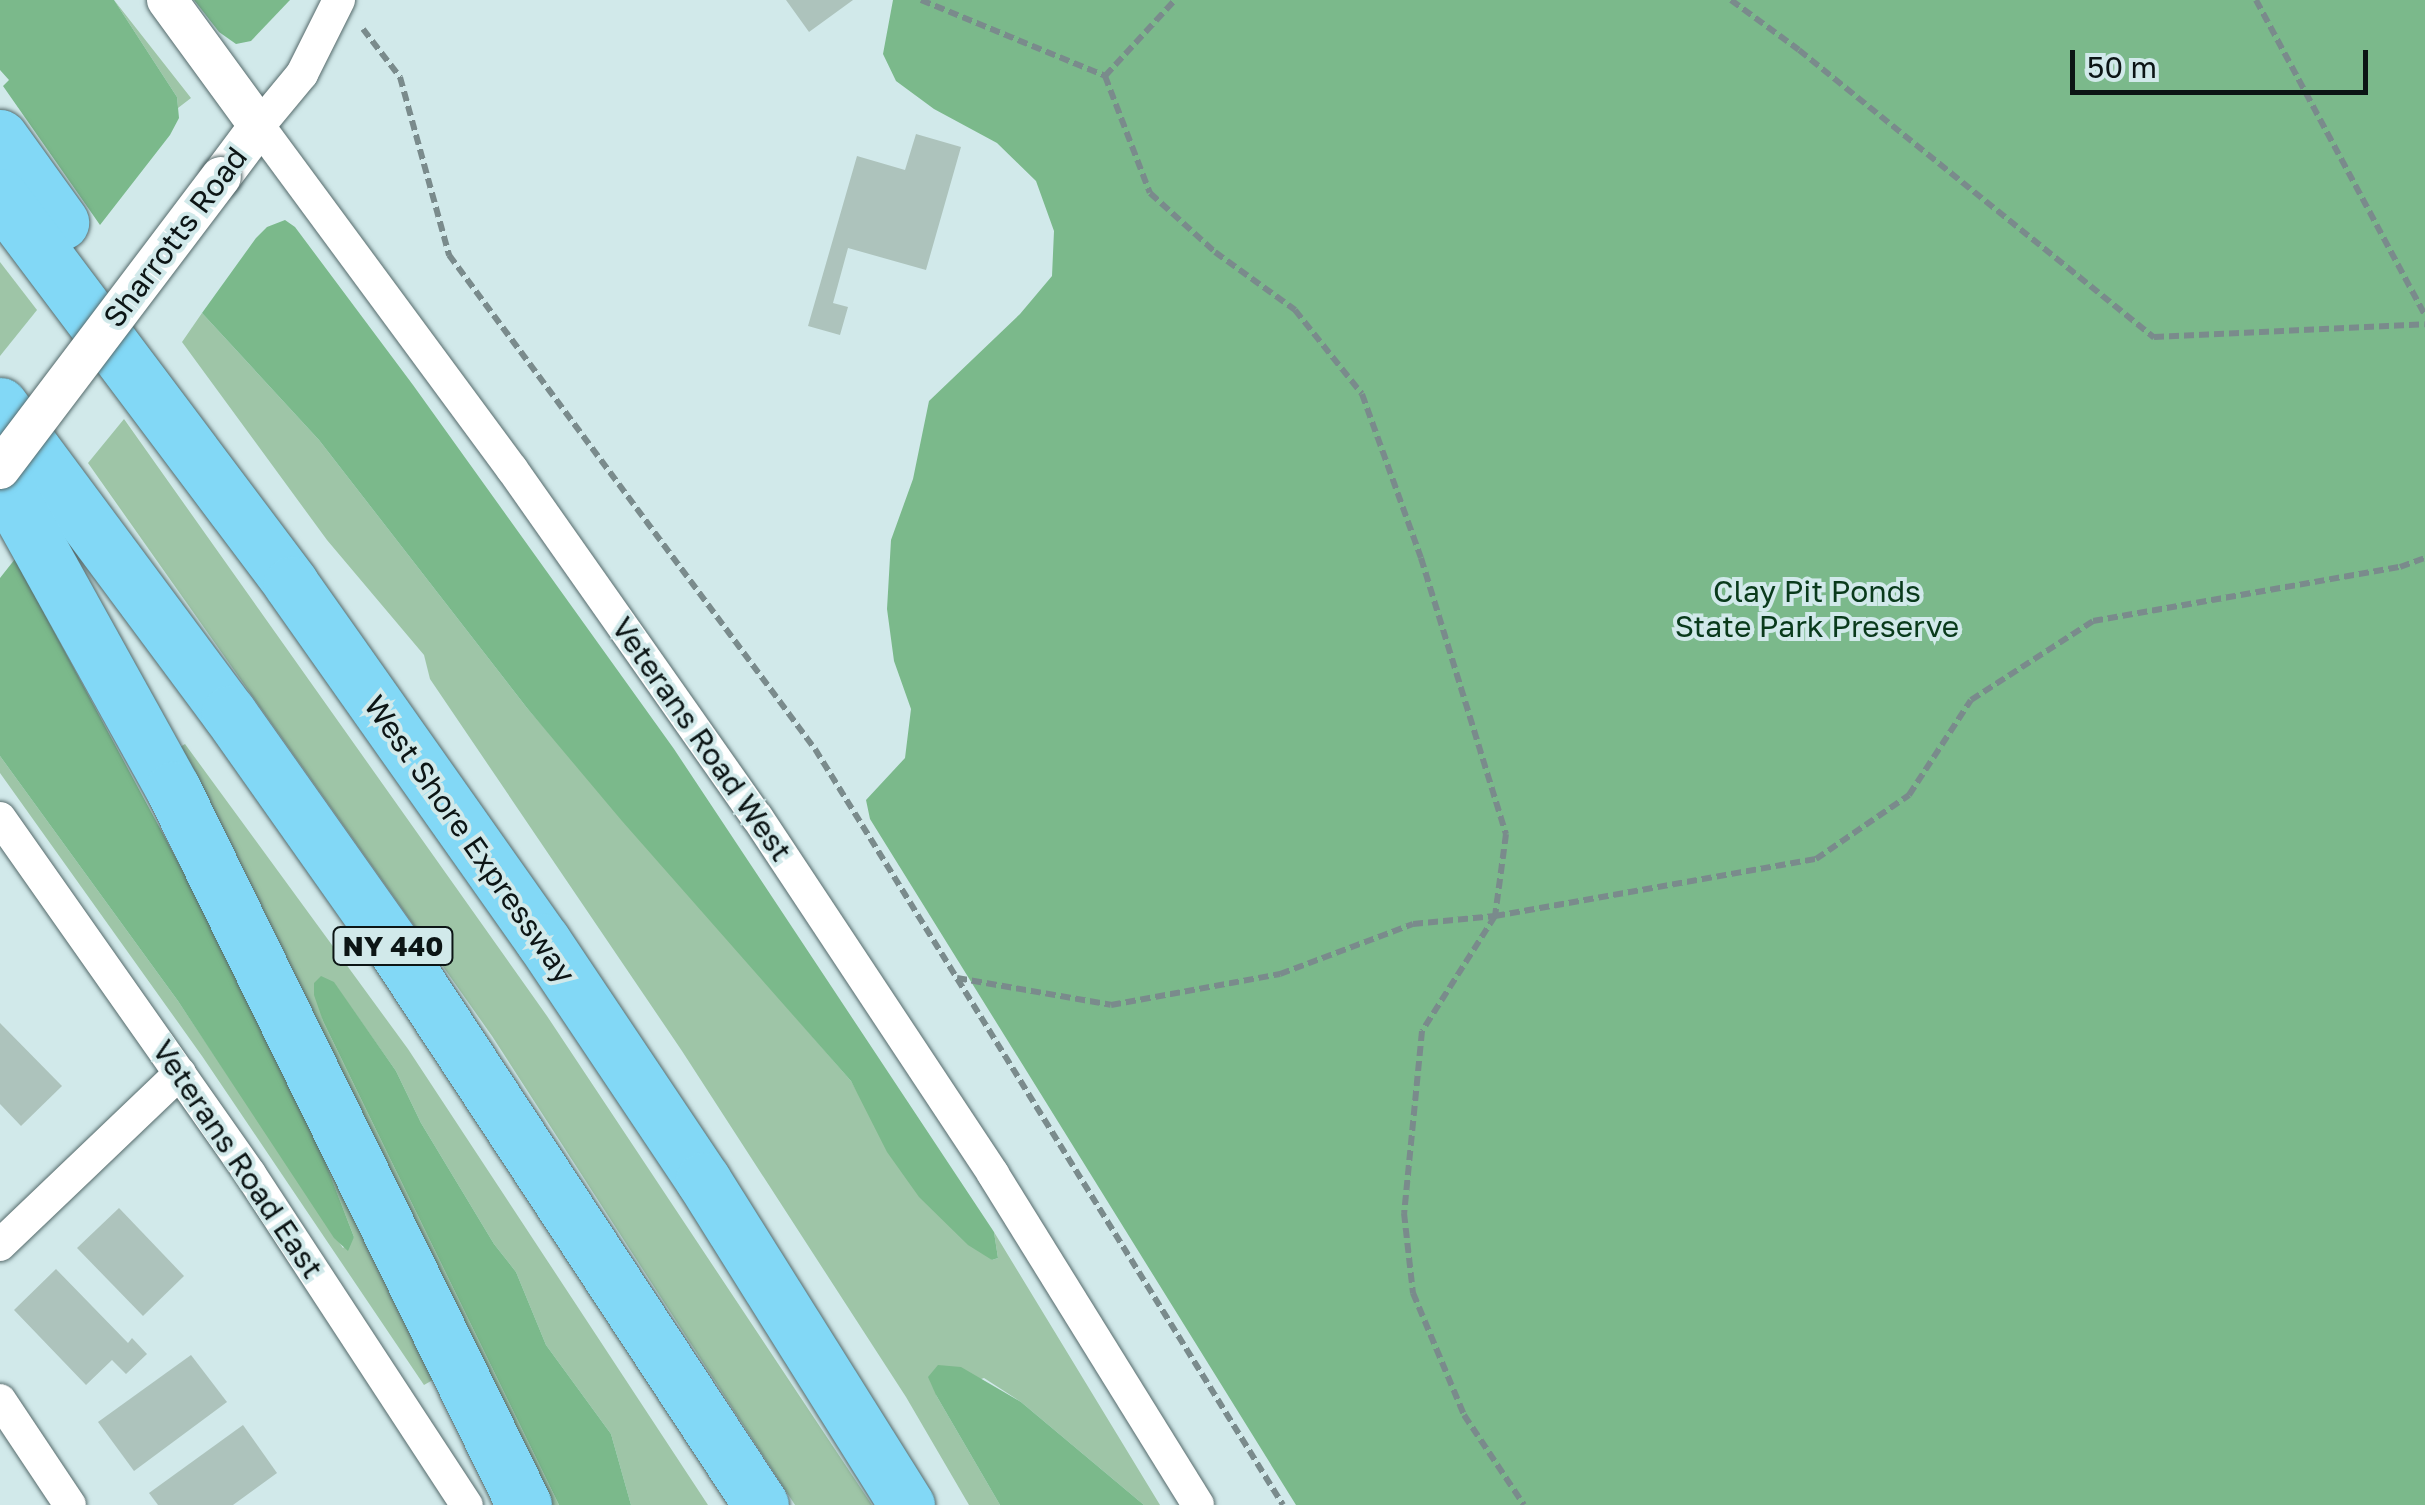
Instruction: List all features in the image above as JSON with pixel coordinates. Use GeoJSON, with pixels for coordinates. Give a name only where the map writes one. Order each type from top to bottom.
{"type":"FeatureCollection","features":[{"type":"Feature","properties":{"kind":"highway"},"geometry":{"type":"LineString","coordinates":[[0,136],[228,448],[372,696]]}},
{"type":"Feature","properties":{"kind":"highway","name":"West Shore Expressway"},"geometry":{"type":"LineString","coordinates":[[0,196],[372,696],[703,1180],[907,1505]]}},
{"type":"Feature","properties":{"kind":"highway","name":"NY 440"},"geometry":{"type":"LineString","coordinates":[[0,405],[168,628],[396,950],[761,1505]]}},
{"type":"Feature","properties":{"kind":"highway"},"geometry":{"type":"LineString","coordinates":[[0,477],[173,788],[524,1505]]}},
{"type":"Feature","properties":{"kind":"street","name":"Veterans Road West"},"geometry":{"type":"LineString","coordinates":[[166,0],[534,500],[756,817],[993,1174],[1198,1505]]}},
{"type":"Feature","properties":{"kind":"street","name":"Sharrotts Road"},"geometry":{"type":"LineString","coordinates":[[0,468],[302,74],[346,8]]}},
{"type":"Feature","properties":{"kind":"street","name":"Veterans Road East"},"geometry":{"type":"LineString","coordinates":[[0,818],[180,1073],[467,1505]]}},
{"type":"Feature","properties":{"kind":"street"},"geometry":{"type":"LineString","coordinates":[[0,1244],[180,1073]]}},
{"type":"Feature","properties":{"kind":"street"},"geometry":{"type":"LineString","coordinates":[[0,1400],[70,1505]]}},
{"type":"Feature","properties":{"kind":"path"},"geometry":{"type":"LineString","coordinates":[[920,0],[1105,76],[1150,194],[1215,252],[1295,310],[1362,394],[1421,558],[1506,834],[1494,916],[1422,1031],[1404,1214],[1413,1294],[1464,1415],[1524,1505]]}},
{"type":"Feature","properties":{"kind":"path"},"geometry":{"type":"LineString","coordinates":[[1105,76],[1175,0]]}},
{"type":"Feature","properties":{"kind":"path"},"geometry":{"type":"LineString","coordinates":[[1730,0],[1814,62],[2154,336],[2425,324]]}},
{"type":"Feature","properties":{"kind":"path"},"geometry":{"type":"LineString","coordinates":[[2256,0],[2425,316]]}},
{"type":"Feature","properties":{"kind":"path"},"geometry":{"type":"LineString","coordinates":[[346,8],[400,77],[448,254],[815,750],[1283,1505]]}},
{"type":"Feature","properties":{"kind":"path"},"geometry":{"type":"LineString","coordinates":[[956,978],[1111,1005],[1280,974],[1412,924],[1494,916],[1816,859],[1909,794],[1971,700],[2093,621],[2400,567],[2425,558]]}},
{"type":"Feature","properties":{"kind":"green space"},"geometry":{"type":"Polygon","coordinates":[[[0,0],[114,0],[177,97],[179,118],[170,135],[100,225],[3,86],[9,80],[0,70],[0,0]]]}},
{"type":"Feature","properties":{"kind":"green space"},"geometry":{"type":"Polygon","coordinates":[[[114,0],[191,98],[178,108],[177,97],[114,0]]]}},
{"type":"Feature","properties":{"kind":"green space"},"geometry":{"type":"Polygon","coordinates":[[[194,0],[290,0],[251,41],[236,44],[219,32],[194,0]]]}},
{"type":"Feature","properties":{"kind":"green space","name":"Clay Pit Ponds State Park Preserve"},"geometry":{"type":"Polygon","coordinates":[[[893,0],[2425,0],[2425,1505],[1296,1505],[870,819],[866,800],[905,758],[911,709],[894,661],[887,609],[891,540],[913,479],[929,401],[1020,314],[1052,276],[1054,231],[1036,181],[997,143],[934,109],[896,81],[883,54],[893,0]]]}},
{"type":"Feature","properties":{"kind":"green space"},"geometry":{"type":"Polygon","coordinates":[[[285,220],[295,227],[413,385],[674,749],[994,1232],[998,1258],[992,1260],[968,1245],[919,1197],[887,1152],[851,1081],[527,708],[319,440],[202,313],[256,238],[267,227],[285,220]]]}},
{"type":"Feature","properties":{"kind":"green space"},"geometry":{"type":"Polygon","coordinates":[[[0,262],[37,310],[0,356],[0,262]]]}},
{"type":"Feature","properties":{"kind":"green space"},"geometry":{"type":"Polygon","coordinates":[[[202,313],[319,440],[527,708],[851,1081],[868,1111],[992,1260],[998,1258],[994,1232],[1160,1505],[1144,1505],[1021,1402],[984,1378],[936,1395],[1000,1505],[969,1505],[906,1397],[682,1051],[430,679],[424,655],[327,540],[182,342],[202,313]]]}},
{"type":"Feature","properties":{"kind":"green space"},"geometry":{"type":"Polygon","coordinates":[[[124,419],[547,1016],[872,1505],[795,1505],[492,1036],[88,463],[124,419]]]}},
{"type":"Feature","properties":{"kind":"green space"},"geometry":{"type":"Polygon","coordinates":[[[15,559],[288,1066],[354,1237],[348,1251],[334,1238],[178,1001],[0,756],[0,578],[15,559]]]}},
{"type":"Feature","properties":{"kind":"green space"},"geometry":{"type":"Polygon","coordinates":[[[185,744],[408,1049],[708,1505],[631,1505],[611,1434],[546,1345],[516,1272],[494,1244],[421,1123],[396,1071],[334,983],[314,983],[323,1021],[559,1505],[543,1505],[180,747],[185,744]]]}},
{"type":"Feature","properties":{"kind":"green space"},"geometry":{"type":"Polygon","coordinates":[[[0,756],[178,1001],[343,1248],[354,1237],[288,1067],[438,1377],[424,1385],[202,1056],[0,773],[0,756]]]}},
{"type":"Feature","properties":{"kind":"green space"},"geometry":{"type":"Polygon","coordinates":[[[321,976],[334,982],[396,1071],[421,1123],[494,1244],[516,1272],[546,1345],[611,1434],[631,1505],[559,1505],[323,1021],[314,995],[314,983],[321,976]]]}},
{"type":"Feature","properties":{"kind":"green space"},"geometry":{"type":"Polygon","coordinates":[[[938,1365],[961,1367],[1021,1402],[1144,1505],[1000,1505],[928,1377],[938,1365]]]}},
{"type":"Feature","properties":{"kind":"building"},"geometry":{"type":"Polygon","coordinates":[[[786,0],[853,0],[809,32],[786,0]]]}},
{"type":"Feature","properties":{"kind":"building"},"geometry":{"type":"Polygon","coordinates":[[[916,134],[961,147],[926,270],[848,248],[833,303],[848,307],[840,335],[808,326],[857,156],[905,170],[916,134]]]}},
{"type":"Feature","properties":{"kind":"building"},"geometry":{"type":"Polygon","coordinates":[[[0,1023],[62,1086],[21,1126],[0,1104],[0,1023]]]}},
{"type":"Feature","properties":{"kind":"building"},"geometry":{"type":"Polygon","coordinates":[[[119,1208],[184,1276],[143,1316],[77,1248],[119,1208]]]}},
{"type":"Feature","properties":{"kind":"building"},"geometry":{"type":"Polygon","coordinates":[[[56,1269],[128,1343],[132,1338],[147,1354],[126,1374],[112,1360],[86,1385],[14,1310],[56,1269]]]}},
{"type":"Feature","properties":{"kind":"building"},"geometry":{"type":"Polygon","coordinates":[[[191,1355],[227,1402],[134,1471],[98,1422],[191,1355]]]}},
{"type":"Feature","properties":{"kind":"building"},"geometry":{"type":"Polygon","coordinates":[[[243,1425],[277,1473],[233,1505],[158,1505],[149,1493],[243,1425]]]}}]}
